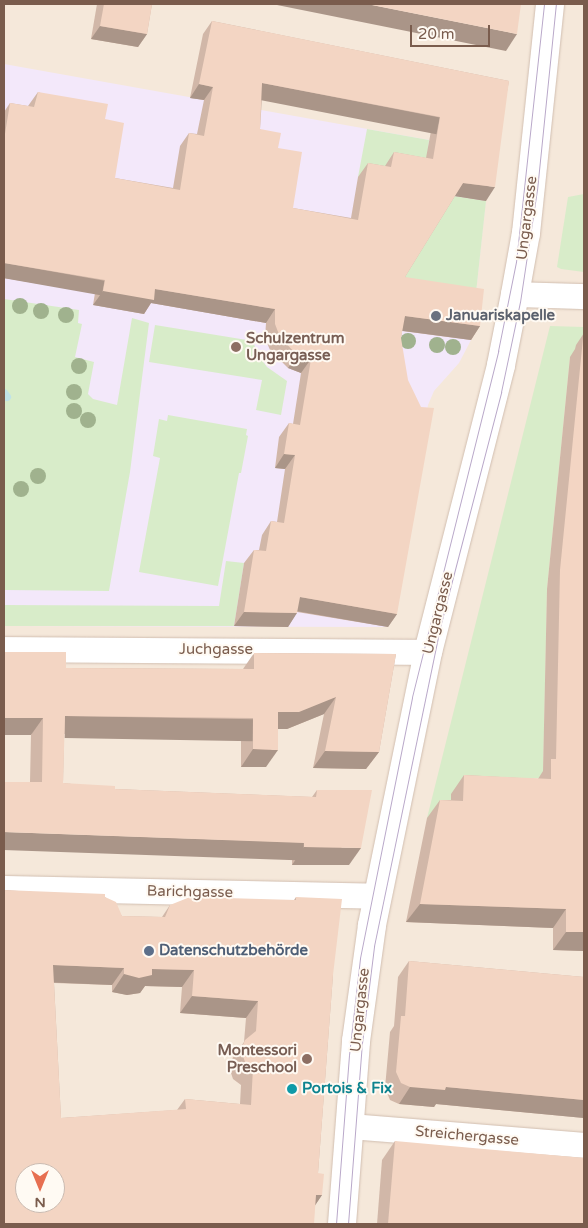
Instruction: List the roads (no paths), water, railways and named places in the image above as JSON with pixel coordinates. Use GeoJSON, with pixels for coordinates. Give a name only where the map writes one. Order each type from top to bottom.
{"type":"FeatureCollection","features":[{"type":"Feature","properties":{"kind":"main road","name":"Ungargasse"},"geometry":{"type":"LineString","coordinates":[[342,1224],[356,1041],[377,896],[428,652],[501,364],[515,294],[527,226],[550,4]]}},
{"type":"Feature","properties":{"kind":"street"},"geometry":{"type":"LineString","coordinates":[[515,294],[584,296]]}},
{"type":"Feature","properties":{"kind":"street","name":"Juchgasse"},"geometry":{"type":"LineString","coordinates":[[4,649],[428,652]]}},
{"type":"Feature","properties":{"kind":"street","name":"Barichgasse"},"geometry":{"type":"LineString","coordinates":[[4,888],[377,896]]}},
{"type":"Feature","properties":{"kind":"street","name":"Streichergasse"},"geometry":{"type":"LineString","coordinates":[[350,1126],[584,1145]]}},
{"type":"Feature","properties":{"kind":"waterway"},"geometry":{"type":"LineString","coordinates":[[4,393],[7,397]]}},
{"type":"Feature","properties":{"kind":"tram line"},"geometry":{"type":"LineString","coordinates":[[336,1224],[349,1055],[360,958],[412,697],[498,351],[516,262],[544,4]]}},
{"type":"Feature","properties":{"kind":"tram line"},"geometry":{"type":"LineString","coordinates":[[348,1224],[362,1043],[374,946],[440,627],[501,392],[520,302],[537,190],[556,4]]}},
{"type":"Feature","properties":{"kind":"place","name":"Januariskapelle"},"geometry":{"type":"Point","coordinates":[436,316]}},
{"type":"Feature","properties":{"kind":"place","name":"Schulzentrum Ungargasse"},"geometry":{"type":"Point","coordinates":[236,347]}},
{"type":"Feature","properties":{"kind":"place","name":"Datenschutzbehörde"},"geometry":{"type":"Point","coordinates":[149,951]}},
{"type":"Feature","properties":{"kind":"place","name":"Montessori Preschool"},"geometry":{"type":"Point","coordinates":[307,1059]}},
{"type":"Feature","properties":{"kind":"place","name":"Portois & Fix"},"geometry":{"type":"Point","coordinates":[292,1089]}}]}
